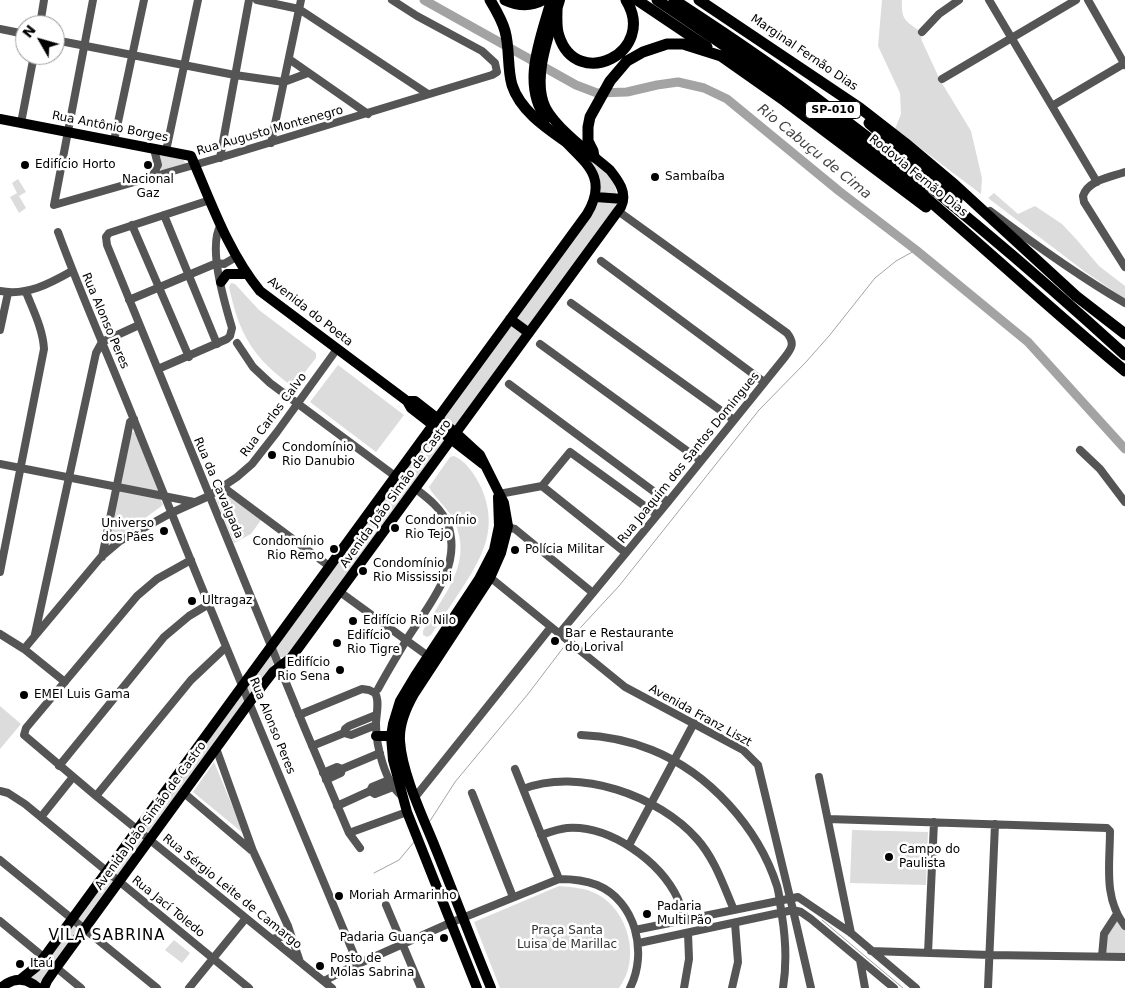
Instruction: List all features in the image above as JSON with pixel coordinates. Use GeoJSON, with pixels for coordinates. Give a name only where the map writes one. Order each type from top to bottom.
{"type":"FeatureCollection","features":[{"type":"Feature","properties":{"kind":"highway"},"geometry":{"type":"LineString","coordinates":[[490,0],[502,20],[512,86],[524,105],[539,122],[565,141]]}},
{"type":"Feature","properties":{"kind":"highway"},"geometry":{"type":"LineString","coordinates":[[505,0],[523,5],[531,5],[542,0]]}},
{"type":"Feature","properties":{"kind":"highway"},"geometry":{"type":"LineString","coordinates":[[556,3],[558,35],[568,51],[581,61],[598,63],[613,59],[625,48],[630,40],[634,26],[631,10],[626,0]]}},
{"type":"Feature","properties":{"kind":"highway"},"geometry":{"type":"LineString","coordinates":[[637,0],[786,102],[957,230],[975,241]]}},
{"type":"Feature","properties":{"kind":"highway","name":"Rodovia Fernão Dias"},"geometry":{"type":"LineString","coordinates":[[657,0],[719,41],[824,118],[909,184],[1124,371]]}},
{"type":"Feature","properties":{"kind":"highway","name":"Rodovia Fernão Dias"},"geometry":{"type":"LineString","coordinates":[[674,0],[736,41],[831,109],[984,231],[1125,355]]}},
{"type":"Feature","properties":{"kind":"highway","name":"Marginal Fernão Dias"},"geometry":{"type":"LineString","coordinates":[[699,0],[860,108],[915,150],[1063,285],[1109,322]]}},
{"type":"Feature","properties":{"kind":"highway"},"geometry":{"type":"LineString","coordinates":[[594,157],[587,134],[590,117],[610,81],[620,68],[634,57],[653,48],[668,44],[683,44],[721,56]]}},
{"type":"Feature","properties":{"kind":"highway"},"geometry":{"type":"LineString","coordinates":[[818,80],[829,93],[857,114],[949,192],[981,224],[984,231]]}},
{"type":"Feature","properties":{"kind":"highway"},"geometry":{"type":"LineString","coordinates":[[1109,322],[1125,334]]}},
{"type":"Feature","properties":{"kind":"highway"},"geometry":{"type":"LineString","coordinates":[[1109,322],[1115,334],[1125,343]]}},
{"type":"Feature","properties":{"kind":"main road"},"geometry":{"type":"LineString","coordinates":[[537,73],[546,109],[557,123],[617,178],[621,185],[623,199],[596,197],[594,177],[590,169],[579,154],[548,122],[537,105],[533,88],[541,53],[556,3]]}},
{"type":"Feature","properties":{"kind":"main road","name":"Rua Antônio Borges"},"geometry":{"type":"LineString","coordinates":[[0,119],[154,148],[193,160]]}},
{"type":"Feature","properties":{"kind":"main road","name":"Avenida do Poeta"},"geometry":{"type":"LineString","coordinates":[[193,160],[236,257],[246,274],[260,291],[407,400],[415,401],[483,464],[494,481],[499,494],[504,526],[501,553],[414,694],[404,714],[400,732],[400,744],[405,767],[462,918],[491,988]]}},
{"type":"Feature","properties":{"kind":"main road","name":"Avenida João Simão de Castro"},"geometry":{"type":"LineString","coordinates":[[21,979],[30,973],[44,957],[72,919],[583,220],[596,197]]}},
{"type":"Feature","properties":{"kind":"main road","name":"Avenida João Simão de Castro"},"geometry":{"type":"LineString","coordinates":[[44,988],[56,968],[216,748],[273,672],[291,658],[416,489],[618,211],[623,199]]}},
{"type":"Feature","properties":{"kind":"main road"},"geometry":{"type":"LineString","coordinates":[[221,282],[227,274],[246,274]]}},
{"type":"Feature","properties":{"kind":"main road"},"geometry":{"type":"LineString","coordinates":[[510,319],[529,334]]}},
{"type":"Feature","properties":{"kind":"main road","name":"Avenida do Poeta"},"geometry":{"type":"LineString","coordinates":[[477,988],[407,812],[394,760],[391,736],[392,724],[400,701],[428,656],[487,575]]}},
{"type":"Feature","properties":{"kind":"main road"},"geometry":{"type":"LineString","coordinates":[[376,730],[391,736]]}},
{"type":"Feature","properties":{"kind":"main road"},"geometry":{"type":"LineString","coordinates":[[424,855],[438,854]]}},
{"type":"Feature","properties":{"kind":"main road"},"geometry":{"type":"LineString","coordinates":[[2,984],[21,979],[38,988]]}},
{"type":"Feature","properties":{"kind":"street"},"geometry":{"type":"LineString","coordinates":[[42,15],[44,0]]}},
{"type":"Feature","properties":{"kind":"street"},"geometry":{"type":"LineString","coordinates":[[67,132],[93,0]]}},
{"type":"Feature","properties":{"kind":"street"},"geometry":{"type":"LineString","coordinates":[[114,141],[144,0]]}},
{"type":"Feature","properties":{"kind":"street"},"geometry":{"type":"LineString","coordinates":[[166,151],[198,0]]}},
{"type":"Feature","properties":{"kind":"street"},"geometry":{"type":"LineString","coordinates":[[217,159],[249,0]]}},
{"type":"Feature","properties":{"kind":"street"},"geometry":{"type":"LineString","coordinates":[[257,0],[299,9],[428,94]]}},
{"type":"Feature","properties":{"kind":"street"},"geometry":{"type":"LineString","coordinates":[[271,143],[301,0]]}},
{"type":"Feature","properties":{"kind":"street","name":"Rua Augusto Montenegro"},"geometry":{"type":"LineString","coordinates":[[217,159],[368,114],[497,72],[497,67],[493,60],[485,53],[416,16],[392,0]]}},
{"type":"Feature","properties":{"kind":"street"},"geometry":{"type":"LineString","coordinates":[[922,32],[939,14],[960,0]]}},
{"type":"Feature","properties":{"kind":"street"},"geometry":{"type":"LineString","coordinates":[[989,0],[1097,182]]}},
{"type":"Feature","properties":{"kind":"street"},"geometry":{"type":"LineString","coordinates":[[942,79],[1076,0]]}},
{"type":"Feature","properties":{"kind":"street"},"geometry":{"type":"LineString","coordinates":[[1052,106],[1125,64],[1088,0]]}},
{"type":"Feature","properties":{"kind":"street"},"geometry":{"type":"LineString","coordinates":[[0,29],[15,32]]}},
{"type":"Feature","properties":{"kind":"street"},"geometry":{"type":"LineString","coordinates":[[65,42],[235,76],[284,82],[308,73]]}},
{"type":"Feature","properties":{"kind":"street"},"geometry":{"type":"LineString","coordinates":[[289,59],[368,114]]}},
{"type":"Feature","properties":{"kind":"street"},"geometry":{"type":"LineString","coordinates":[[21,123],[32,65]]}},
{"type":"Feature","properties":{"kind":"street","name":"Rua Augusto Montenegro"},"geometry":{"type":"LineString","coordinates":[[67,132],[54,205],[152,177],[193,160]]}},
{"type":"Feature","properties":{"kind":"street"},"geometry":{"type":"LineString","coordinates":[[152,177],[158,165],[154,148]]}},
{"type":"Feature","properties":{"kind":"street"},"geometry":{"type":"LineString","coordinates":[[915,150],[949,174],[988,210],[1018,233],[1085,279],[1125,303]]}},
{"type":"Feature","properties":{"kind":"street","name":"Rua Antônio Borges"},"geometry":{"type":"LineString","coordinates":[[193,160],[217,159]]}},
{"type":"Feature","properties":{"kind":"street"},"geometry":{"type":"LineString","coordinates":[[1125,172],[1088,187],[1083,196],[1084,202],[1125,267]]}},
{"type":"Feature","properties":{"kind":"street","name":"Rua da Cavalgada"},"geometry":{"type":"LineString","coordinates":[[210,200],[109,233],[106,240],[270,646],[349,833],[360,848]]}},
{"type":"Feature","properties":{"kind":"street","name":"Rua Joaquim dos Santos Domingues"},"geometry":{"type":"LineString","coordinates":[[560,635],[790,349],[792,340],[787,333],[618,211]]}},
{"type":"Feature","properties":{"kind":"street"},"geometry":{"type":"LineString","coordinates":[[164,215],[217,344]]}},
{"type":"Feature","properties":{"kind":"street"},"geometry":{"type":"LineString","coordinates":[[132,225],[189,357]]}},
{"type":"Feature","properties":{"kind":"street"},"geometry":{"type":"LineString","coordinates":[[158,370],[217,344],[230,336],[232,328],[223,297],[217,262],[216,235],[221,225]]}},
{"type":"Feature","properties":{"kind":"street","name":"Rua Alonso Peres"},"geometry":{"type":"LineString","coordinates":[[58,232],[72,271],[226,647],[358,964]]}},
{"type":"Feature","properties":{"kind":"street"},"geometry":{"type":"LineString","coordinates":[[129,300],[217,262],[224,264],[236,257]]}},
{"type":"Feature","properties":{"kind":"street"},"geometry":{"type":"LineString","coordinates":[[601,261],[764,382]]}},
{"type":"Feature","properties":{"kind":"street"},"geometry":{"type":"LineString","coordinates":[[0,330],[4,292],[26,292],[50,284],[72,271]]}},
{"type":"Feature","properties":{"kind":"street"},"geometry":{"type":"LineString","coordinates":[[0,572],[44,349],[44,339],[26,292]]}},
{"type":"Feature","properties":{"kind":"street"},"geometry":{"type":"LineString","coordinates":[[571,303],[734,420]]}},
{"type":"Feature","properties":{"kind":"street"},"geometry":{"type":"LineString","coordinates":[[35,635],[88,382],[96,353],[102,342],[139,325]]}},
{"type":"Feature","properties":{"kind":"street"},"geometry":{"type":"LineString","coordinates":[[237,343],[253,367],[262,376],[395,476]]}},
{"type":"Feature","properties":{"kind":"street"},"geometry":{"type":"LineString","coordinates":[[540,344],[701,461]]}},
{"type":"Feature","properties":{"kind":"street","name":"Rua Carlos Calvo"},"geometry":{"type":"LineString","coordinates":[[24,649],[102,558],[120,541],[171,512],[209,496],[258,458],[337,349]]}},
{"type":"Feature","properties":{"kind":"street"},"geometry":{"type":"LineString","coordinates":[[509,384],[668,502]]}},
{"type":"Feature","properties":{"kind":"street"},"geometry":{"type":"LineString","coordinates":[[102,558],[130,422],[134,419]]}},
{"type":"Feature","properties":{"kind":"street"},"geometry":{"type":"LineString","coordinates":[[1080,450],[1100,469],[1125,502]]}},
{"type":"Feature","properties":{"kind":"street"},"geometry":{"type":"LineString","coordinates":[[499,494],[542,486],[570,452],[657,515]]}},
{"type":"Feature","properties":{"kind":"street"},"geometry":{"type":"LineString","coordinates":[[0,464],[194,502]]}},
{"type":"Feature","properties":{"kind":"street"},"geometry":{"type":"LineString","coordinates":[[542,486],[626,553]]}},
{"type":"Feature","properties":{"kind":"street"},"geometry":{"type":"LineString","coordinates":[[223,487],[329,566]]}},
{"type":"Feature","properties":{"kind":"street","name":"Avenida do Poeta"},"geometry":{"type":"LineString","coordinates":[[402,796],[391,783],[380,753],[376,730],[378,693],[406,641],[439,590],[446,574],[452,550],[448,525],[434,504],[416,489]]}},
{"type":"Feature","properties":{"kind":"street"},"geometry":{"type":"LineString","coordinates":[[504,526],[514,529],[593,593]]}},
{"type":"Feature","properties":{"kind":"street"},"geometry":{"type":"LineString","coordinates":[[0,634],[24,649],[65,682],[137,596],[157,579],[191,560]]}},
{"type":"Feature","properties":{"kind":"street","name":"Avenida Franz Liszt"},"geometry":{"type":"LineString","coordinates":[[487,575],[625,687],[743,750],[758,765],[811,988]]}},
{"type":"Feature","properties":{"kind":"street"},"geometry":{"type":"LineString","coordinates":[[340,592],[428,656]]}},
{"type":"Feature","properties":{"kind":"street"},"geometry":{"type":"LineString","coordinates":[[59,766],[164,638],[189,616],[209,604]]}},
{"type":"Feature","properties":{"kind":"street"},"geometry":{"type":"LineString","coordinates":[[416,796],[551,627]]}},
{"type":"Feature","properties":{"kind":"street"},"geometry":{"type":"LineString","coordinates":[[96,796],[191,680],[226,647]]}},
{"type":"Feature","properties":{"kind":"street","name":"Rua Sérgio Leite de Camargo"},"geometry":{"type":"LineString","coordinates":[[65,682],[26,728],[25,737],[332,988]]}},
{"type":"Feature","properties":{"kind":"street"},"geometry":{"type":"LineString","coordinates":[[299,715],[362,689],[378,693]]}},
{"type":"Feature","properties":{"kind":"street"},"geometry":{"type":"LineString","coordinates":[[344,733],[345,729],[349,726],[376,716]]}},
{"type":"Feature","properties":{"kind":"street"},"geometry":{"type":"LineString","coordinates":[[629,845],[675,762],[694,723]]}},
{"type":"Feature","properties":{"kind":"street"},"geometry":{"type":"LineString","coordinates":[[312,746],[344,733],[351,735],[376,730]]}},
{"type":"Feature","properties":{"kind":"street"},"geometry":{"type":"LineString","coordinates":[[581,735],[600,736],[652,750],[700,778],[729,804],[764,857],[776,884],[787,954],[783,988]]}},
{"type":"Feature","properties":{"kind":"street"},"geometry":{"type":"LineString","coordinates":[[216,748],[253,851],[288,926],[300,962]]}},
{"type":"Feature","properties":{"kind":"street"},"geometry":{"type":"LineString","coordinates":[[325,776],[337,767],[342,769],[380,753]]}},
{"type":"Feature","properties":{"kind":"street"},"geometry":{"type":"LineString","coordinates":[[515,769],[559,879]]}},
{"type":"Feature","properties":{"kind":"street"},"geometry":{"type":"LineString","coordinates":[[41,817],[73,777]]}},
{"type":"Feature","properties":{"kind":"street"},"geometry":{"type":"LineString","coordinates":[[819,777],[851,934]]}},
{"type":"Feature","properties":{"kind":"street"},"geometry":{"type":"LineString","coordinates":[[523,789],[555,782],[594,784],[613,788],[651,803],[698,840],[713,864],[734,910]]}},
{"type":"Feature","properties":{"kind":"street"},"geometry":{"type":"LineString","coordinates":[[337,806],[370,791],[372,787],[391,783]]}},
{"type":"Feature","properties":{"kind":"street","name":"Rua Jací Toledo"},"geometry":{"type":"LineString","coordinates":[[3,790],[41,817],[249,988]]}},
{"type":"Feature","properties":{"kind":"street"},"geometry":{"type":"LineString","coordinates":[[184,793],[253,851]]}},
{"type":"Feature","properties":{"kind":"street"},"geometry":{"type":"LineString","coordinates":[[472,793],[513,897]]}},
{"type":"Feature","properties":{"kind":"street"},"geometry":{"type":"LineString","coordinates":[[349,833],[407,812]]}},
{"type":"Feature","properties":{"kind":"street"},"geometry":{"type":"LineString","coordinates":[[828,819],[995,824],[1109,830],[1110,892],[1116,914],[1125,926]]}},
{"type":"Feature","properties":{"kind":"street"},"geometry":{"type":"LineString","coordinates":[[928,953],[934,822]]}},
{"type":"Feature","properties":{"kind":"street"},"geometry":{"type":"LineString","coordinates":[[988,988],[995,824]]}},
{"type":"Feature","properties":{"kind":"street"},"geometry":{"type":"LineString","coordinates":[[541,835],[568,828],[584,829],[603,834],[629,845],[663,875],[678,899],[686,921]]}},
{"type":"Feature","properties":{"kind":"street"},"geometry":{"type":"LineString","coordinates":[[241,841],[245,840],[248,835]]}},
{"type":"Feature","properties":{"kind":"street"},"geometry":{"type":"LineString","coordinates":[[764,857],[778,852]]}},
{"type":"Feature","properties":{"kind":"street"},"geometry":{"type":"LineString","coordinates":[[0,860],[158,988]]}},
{"type":"Feature","properties":{"kind":"street"},"geometry":{"type":"LineString","coordinates":[[324,982],[333,975],[450,923],[559,879],[579,880],[598,886],[615,898],[628,915],[635,930],[638,943],[637,968],[630,988]]}},
{"type":"Feature","properties":{"kind":"street"},"geometry":{"type":"LineString","coordinates":[[635,930],[800,897],[851,934],[916,988]]}},
{"type":"Feature","properties":{"kind":"street"},"geometry":{"type":"LineString","coordinates":[[386,905],[421,988]]}},
{"type":"Feature","properties":{"kind":"street"},"geometry":{"type":"LineString","coordinates":[[638,943],[793,910],[812,918],[894,988]]}},
{"type":"Feature","properties":{"kind":"street"},"geometry":{"type":"LineString","coordinates":[[1102,956],[1104,934],[1116,914]]}},
{"type":"Feature","properties":{"kind":"street"},"geometry":{"type":"LineString","coordinates":[[189,988],[246,918]]}},
{"type":"Feature","properties":{"kind":"street"},"geometry":{"type":"LineString","coordinates":[[0,921],[81,988]]}},
{"type":"Feature","properties":{"kind":"street"},"geometry":{"type":"LineString","coordinates":[[732,988],[738,962],[736,923]]}},
{"type":"Feature","properties":{"kind":"street"},"geometry":{"type":"LineString","coordinates":[[272,939],[282,935],[288,926]]}},
{"type":"Feature","properties":{"kind":"street"},"geometry":{"type":"LineString","coordinates":[[684,988],[690,959],[688,933]]}},
{"type":"Feature","properties":{"kind":"street"},"geometry":{"type":"LineString","coordinates":[[871,951],[990,955],[1125,956]]}},
{"type":"Feature","properties":{"kind":"street"},"geometry":{"type":"LineString","coordinates":[[860,960],[865,988]]}},
{"type":"Feature","properties":{"kind":"green space"},"geometry":{"type":"Polygon","coordinates":[[[882,0],[902,0],[903,16],[920,31],[922,41],[940,80],[971,131],[982,178],[981,194],[895,129],[901,114],[900,93],[878,46],[882,0]]]}},
{"type":"Feature","properties":{"kind":"green space"},"geometry":{"type":"Polygon","coordinates":[[[160,155],[183,159],[186,164],[161,171],[160,155]]]}},
{"type":"Feature","properties":{"kind":"green space"},"geometry":{"type":"Polygon","coordinates":[[[587,155],[606,172],[614,184],[617,199],[615,208],[286,657],[279,657],[248,697],[42,988],[28,978],[595,209],[599,194],[599,180],[595,168],[587,155]]]}},
{"type":"Feature","properties":{"kind":"green space"},"geometry":{"type":"Polygon","coordinates":[[[18,179],[26,192],[19,196],[26,208],[19,213],[10,197],[17,193],[12,183],[18,179]]]}},
{"type":"Feature","properties":{"kind":"green space"},"geometry":{"type":"Polygon","coordinates":[[[994,193],[1018,214],[1035,206],[1062,224],[1099,266],[1125,286],[1125,299],[1084,271],[988,198],[994,193]]]}},
{"type":"Feature","properties":{"kind":"green space"},"geometry":{"type":"Polygon","coordinates":[[[231,283],[235,284],[259,310],[316,353],[316,358],[293,387],[268,366],[250,344],[243,332],[233,304],[229,287],[231,283]]]}},
{"type":"Feature","properties":{"kind":"green space"},"geometry":{"type":"Polygon","coordinates":[[[338,365],[404,415],[376,452],[310,402],[338,365]]]}},
{"type":"Feature","properties":{"kind":"green space"},"geometry":{"type":"Polygon","coordinates":[[[134,432],[147,457],[163,505],[108,545],[131,433],[134,432]]]}},
{"type":"Feature","properties":{"kind":"green space"},"geometry":{"type":"Polygon","coordinates":[[[454,456],[470,469],[481,487],[489,516],[488,529],[482,553],[476,565],[431,635],[427,637],[423,635],[423,631],[448,590],[459,563],[461,548],[459,533],[452,517],[429,487],[450,457],[454,456]]]}},
{"type":"Feature","properties":{"kind":"green space"},"geometry":{"type":"Polygon","coordinates":[[[226,494],[261,520],[251,534],[234,543],[216,499],[226,494]]]}},
{"type":"Feature","properties":{"kind":"green space"},"geometry":{"type":"Polygon","coordinates":[[[0,706],[21,724],[0,749],[0,706]]]}},
{"type":"Feature","properties":{"kind":"green space"},"geometry":{"type":"Polygon","coordinates":[[[214,762],[244,834],[193,792],[214,762]]]}},
{"type":"Feature","properties":{"kind":"green space","name":"Campo do Paulista"},"geometry":{"type":"Polygon","coordinates":[[[852,830],[928,832],[926,885],[850,883],[852,830]]]}},
{"type":"Feature","properties":{"kind":"green space","name":"Praça Santa Luisa de Marillac"},"geometry":{"type":"Polygon","coordinates":[[[559,886],[578,888],[597,894],[617,912],[624,924],[630,950],[626,976],[619,988],[500,988],[474,922],[559,886]]]}},
{"type":"Feature","properties":{"kind":"green space"},"geometry":{"type":"Polygon","coordinates":[[[1117,914],[1125,926],[1125,956],[1103,956],[1102,947],[1117,914]]]}},
{"type":"Feature","properties":{"kind":"green space"},"geometry":{"type":"Polygon","coordinates":[[[174,940],[190,953],[182,963],[165,950],[174,940]]]}},
{"type":"Feature","properties":{"kind":"waterway","name":"Rio Cabuçu de Cima"},"geometry":{"type":"LineString","coordinates":[[424,0],[576,85],[597,93],[627,92],[678,82],[704,88],[727,99],[1028,342],[1125,449]]}},
{"type":"Feature","properties":{"kind":"waterway"},"geometry":{"type":"LineString","coordinates":[[570,639],[619,586],[759,410],[829,336],[875,278],[896,261],[916,250]]}},
{"type":"Feature","properties":{"kind":"waterway"},"geometry":{"type":"LineString","coordinates":[[430,821],[455,782],[528,694],[566,644]]}},
{"type":"Feature","properties":{"kind":"waterway"},"geometry":{"type":"LineString","coordinates":[[374,873],[399,860],[414,842]]}},
{"type":"Feature","properties":{"kind":"waterway"},"geometry":{"type":"LineString","coordinates":[[822,920],[903,988]]}},
{"type":"Feature","properties":{"kind":"place","name":"Edifício Horto"},"geometry":{"type":"Point","coordinates":[25,165]}},
{"type":"Feature","properties":{"kind":"place","name":"Nacional Gaz"},"geometry":{"type":"Point","coordinates":[148,165]}},
{"type":"Feature","properties":{"kind":"place","name":"Sambaíba"},"geometry":{"type":"Point","coordinates":[655,177]}},
{"type":"Feature","properties":{"kind":"place","name":"Condomínio Rio Danubio"},"geometry":{"type":"Point","coordinates":[272,455]}},
{"type":"Feature","properties":{"kind":"place","name":"Condomínio Rio Tejo"},"geometry":{"type":"Point","coordinates":[395,528]}},
{"type":"Feature","properties":{"kind":"place","name":"Universo dos Pães"},"geometry":{"type":"Point","coordinates":[164,531]}},
{"type":"Feature","properties":{"kind":"place","name":"Condomínio Rio Remo"},"geometry":{"type":"Point","coordinates":[334,549]}},
{"type":"Feature","properties":{"kind":"place","name":"Polícia Militar"},"geometry":{"type":"Point","coordinates":[515,550]}},
{"type":"Feature","properties":{"kind":"place","name":"Condomínio Rio Mississipi"},"geometry":{"type":"Point","coordinates":[363,571]}},
{"type":"Feature","properties":{"kind":"place","name":"Ultragaz"},"geometry":{"type":"Point","coordinates":[192,601]}},
{"type":"Feature","properties":{"kind":"place","name":"Edifício Rio Nilo"},"geometry":{"type":"Point","coordinates":[353,621]}},
{"type":"Feature","properties":{"kind":"place","name":"Bar e Restaurante do Lorival"},"geometry":{"type":"Point","coordinates":[555,641]}},
{"type":"Feature","properties":{"kind":"place","name":"Edifício Rio Tigre"},"geometry":{"type":"Point","coordinates":[337,643]}},
{"type":"Feature","properties":{"kind":"place","name":"Edifício Rio Sena"},"geometry":{"type":"Point","coordinates":[340,670]}},
{"type":"Feature","properties":{"kind":"place","name":"EMEI Luis Gama"},"geometry":{"type":"Point","coordinates":[24,695]}},
{"type":"Feature","properties":{"kind":"place","name":"Campo do Paulista"},"geometry":{"type":"Point","coordinates":[889,857]}},
{"type":"Feature","properties":{"kind":"place","name":"Moriah Armarinho"},"geometry":{"type":"Point","coordinates":[339,896]}},
{"type":"Feature","properties":{"kind":"place","name":"Padaria Multi Pão"},"geometry":{"type":"Point","coordinates":[647,914]}},
{"type":"Feature","properties":{"kind":"place","name":"Padaria Guança"},"geometry":{"type":"Point","coordinates":[444,938]}},
{"type":"Feature","properties":{"kind":"place","name":"Itaú"},"geometry":{"type":"Point","coordinates":[20,964]}},
{"type":"Feature","properties":{"kind":"place","name":"Posto de Molas Sabrina"},"geometry":{"type":"Point","coordinates":[320,966]}},
{"type":"Feature","properties":{"kind":"district","name":"VILA SABRINA"},"geometry":{"type":"Point","coordinates":[107,936]}}]}
